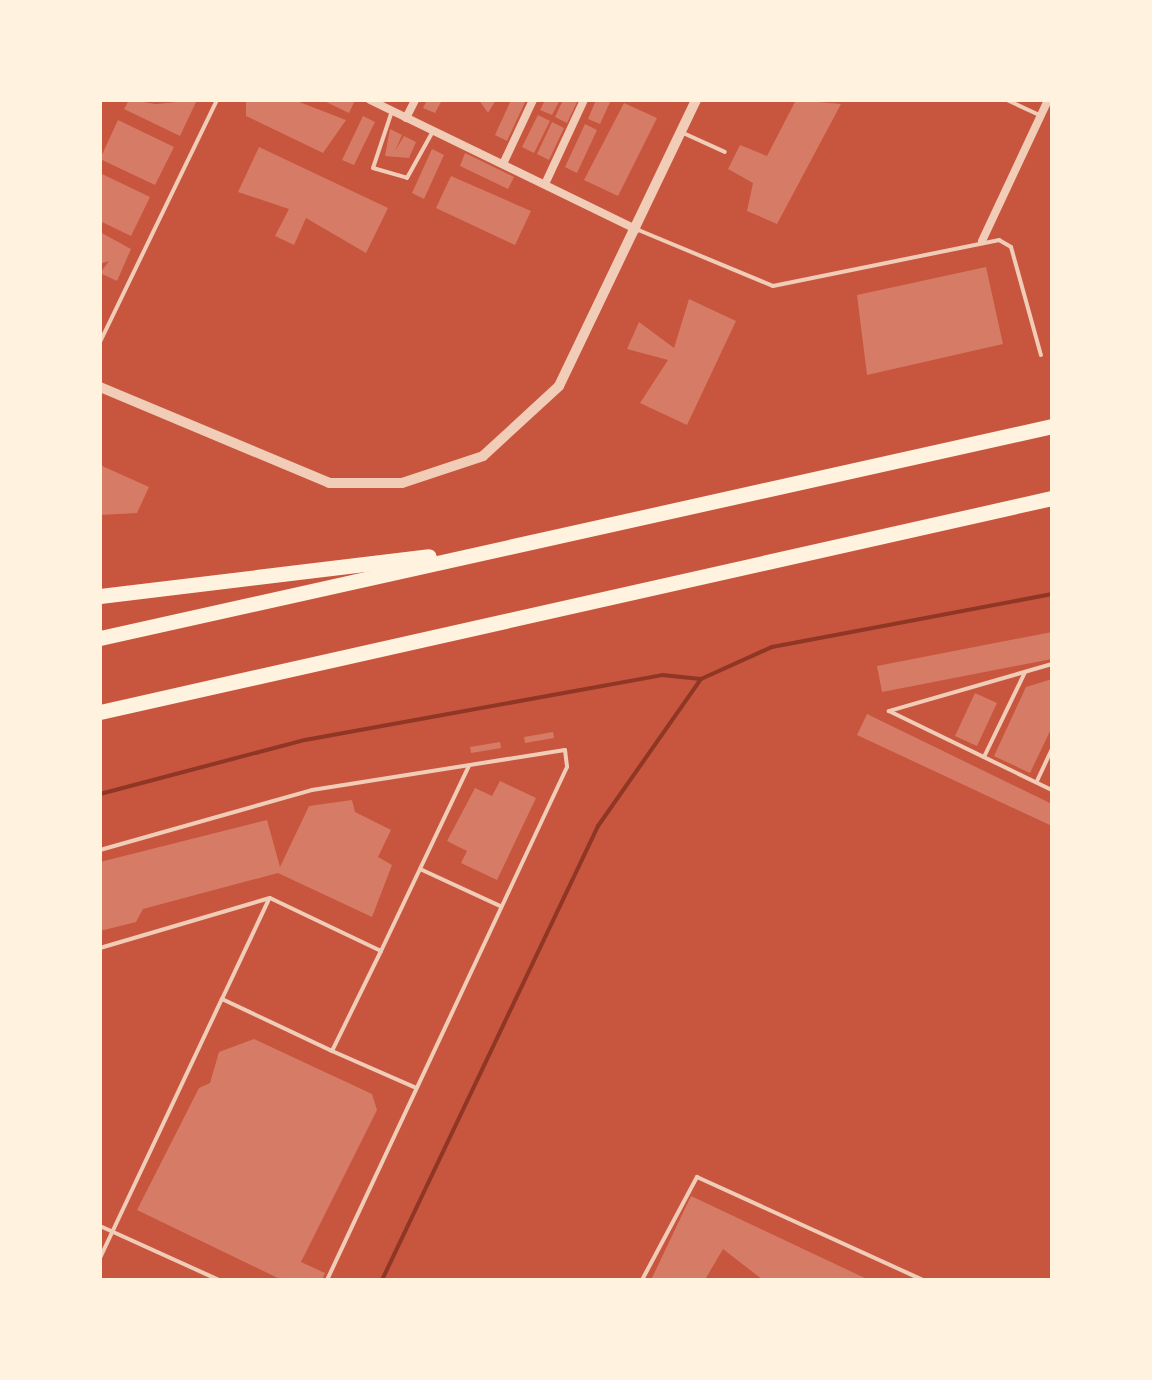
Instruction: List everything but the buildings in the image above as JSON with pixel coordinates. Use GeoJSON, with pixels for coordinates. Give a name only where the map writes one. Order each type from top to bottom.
{"type":"FeatureCollection","features":[{"type":"Feature","properties":{"kind":"highway"},"geometry":{"type":"LineString","coordinates":[[100,638],[1052,426]]}},
{"type":"Feature","properties":{"kind":"highway"},"geometry":{"type":"LineString","coordinates":[[100,712],[1052,498]]}},
{"type":"Feature","properties":{"kind":"highway"},"geometry":{"type":"LineString","coordinates":[[100,596],[504,547]]}},
{"type":"Feature","properties":{"kind":"street"},"geometry":{"type":"LineString","coordinates":[[370,100],[636,228]]}},
{"type":"Feature","properties":{"kind":"street"},"geometry":{"type":"LineString","coordinates":[[406,118],[415,100]]}},
{"type":"Feature","properties":{"kind":"street"},"geometry":{"type":"LineString","coordinates":[[504,164],[533,100]]}},
{"type":"Feature","properties":{"kind":"street"},"geometry":{"type":"LineString","coordinates":[[545,184],[584,100]]}},
{"type":"Feature","properties":{"kind":"street"},"geometry":{"type":"LineString","coordinates":[[100,388],[329,484],[402,483],[482,456],[559,386],[696,100]]}},
{"type":"Feature","properties":{"kind":"street"},"geometry":{"type":"LineString","coordinates":[[982,241],[1048,100]]}},
{"type":"Feature","properties":{"kind":"lane"},"geometry":{"type":"LineString","coordinates":[[100,342],[217,100]]}},
{"type":"Feature","properties":{"kind":"lane"},"geometry":{"type":"LineString","coordinates":[[1007,100],[1041,116]]}},
{"type":"Feature","properties":{"kind":"lane"},"geometry":{"type":"LineString","coordinates":[[392,111],[373,168],[407,178],[433,130]]}},
{"type":"Feature","properties":{"kind":"lane"},"geometry":{"type":"LineString","coordinates":[[681,132],[725,152]]}},
{"type":"Feature","properties":{"kind":"lane"},"geometry":{"type":"LineString","coordinates":[[636,228],[772,286],[982,241],[1011,247],[1041,355]]}},
{"type":"Feature","properties":{"kind":"lane"},"geometry":{"type":"LineString","coordinates":[[1052,664],[889,711],[1052,790]]}},
{"type":"Feature","properties":{"kind":"lane"},"geometry":{"type":"LineString","coordinates":[[984,757],[1025,672]]}},
{"type":"Feature","properties":{"kind":"lane"},"geometry":{"type":"LineString","coordinates":[[1036,783],[1052,748]]}},
{"type":"Feature","properties":{"kind":"lane"},"geometry":{"type":"LineString","coordinates":[[100,850],[312,790],[565,750],[567,766],[327,1280]]}},
{"type":"Feature","properties":{"kind":"lane"},"geometry":{"type":"LineString","coordinates":[[332,1052],[470,764]]}},
{"type":"Feature","properties":{"kind":"lane"},"geometry":{"type":"LineString","coordinates":[[420,869],[500,906]]}},
{"type":"Feature","properties":{"kind":"lane"},"geometry":{"type":"LineString","coordinates":[[100,948],[270,898],[381,951]]}},
{"type":"Feature","properties":{"kind":"lane"},"geometry":{"type":"LineString","coordinates":[[100,1258],[270,898]]}},
{"type":"Feature","properties":{"kind":"lane"},"geometry":{"type":"LineString","coordinates":[[222,999],[416,1088]]}},
{"type":"Feature","properties":{"kind":"lane"},"geometry":{"type":"LineString","coordinates":[[642,1280],[697,1177],[923,1280]]}},
{"type":"Feature","properties":{"kind":"lane"},"geometry":{"type":"LineString","coordinates":[[100,1226],[219,1280]]}},
{"type":"Feature","properties":{"kind":"waterway"},"geometry":{"type":"LineString","coordinates":[[382,1280],[598,826],[701,679],[772,647],[1052,594]]}},
{"type":"Feature","properties":{"kind":"waterway"},"geometry":{"type":"LineString","coordinates":[[100,794],[305,740],[662,675],[701,679]]}}]}
